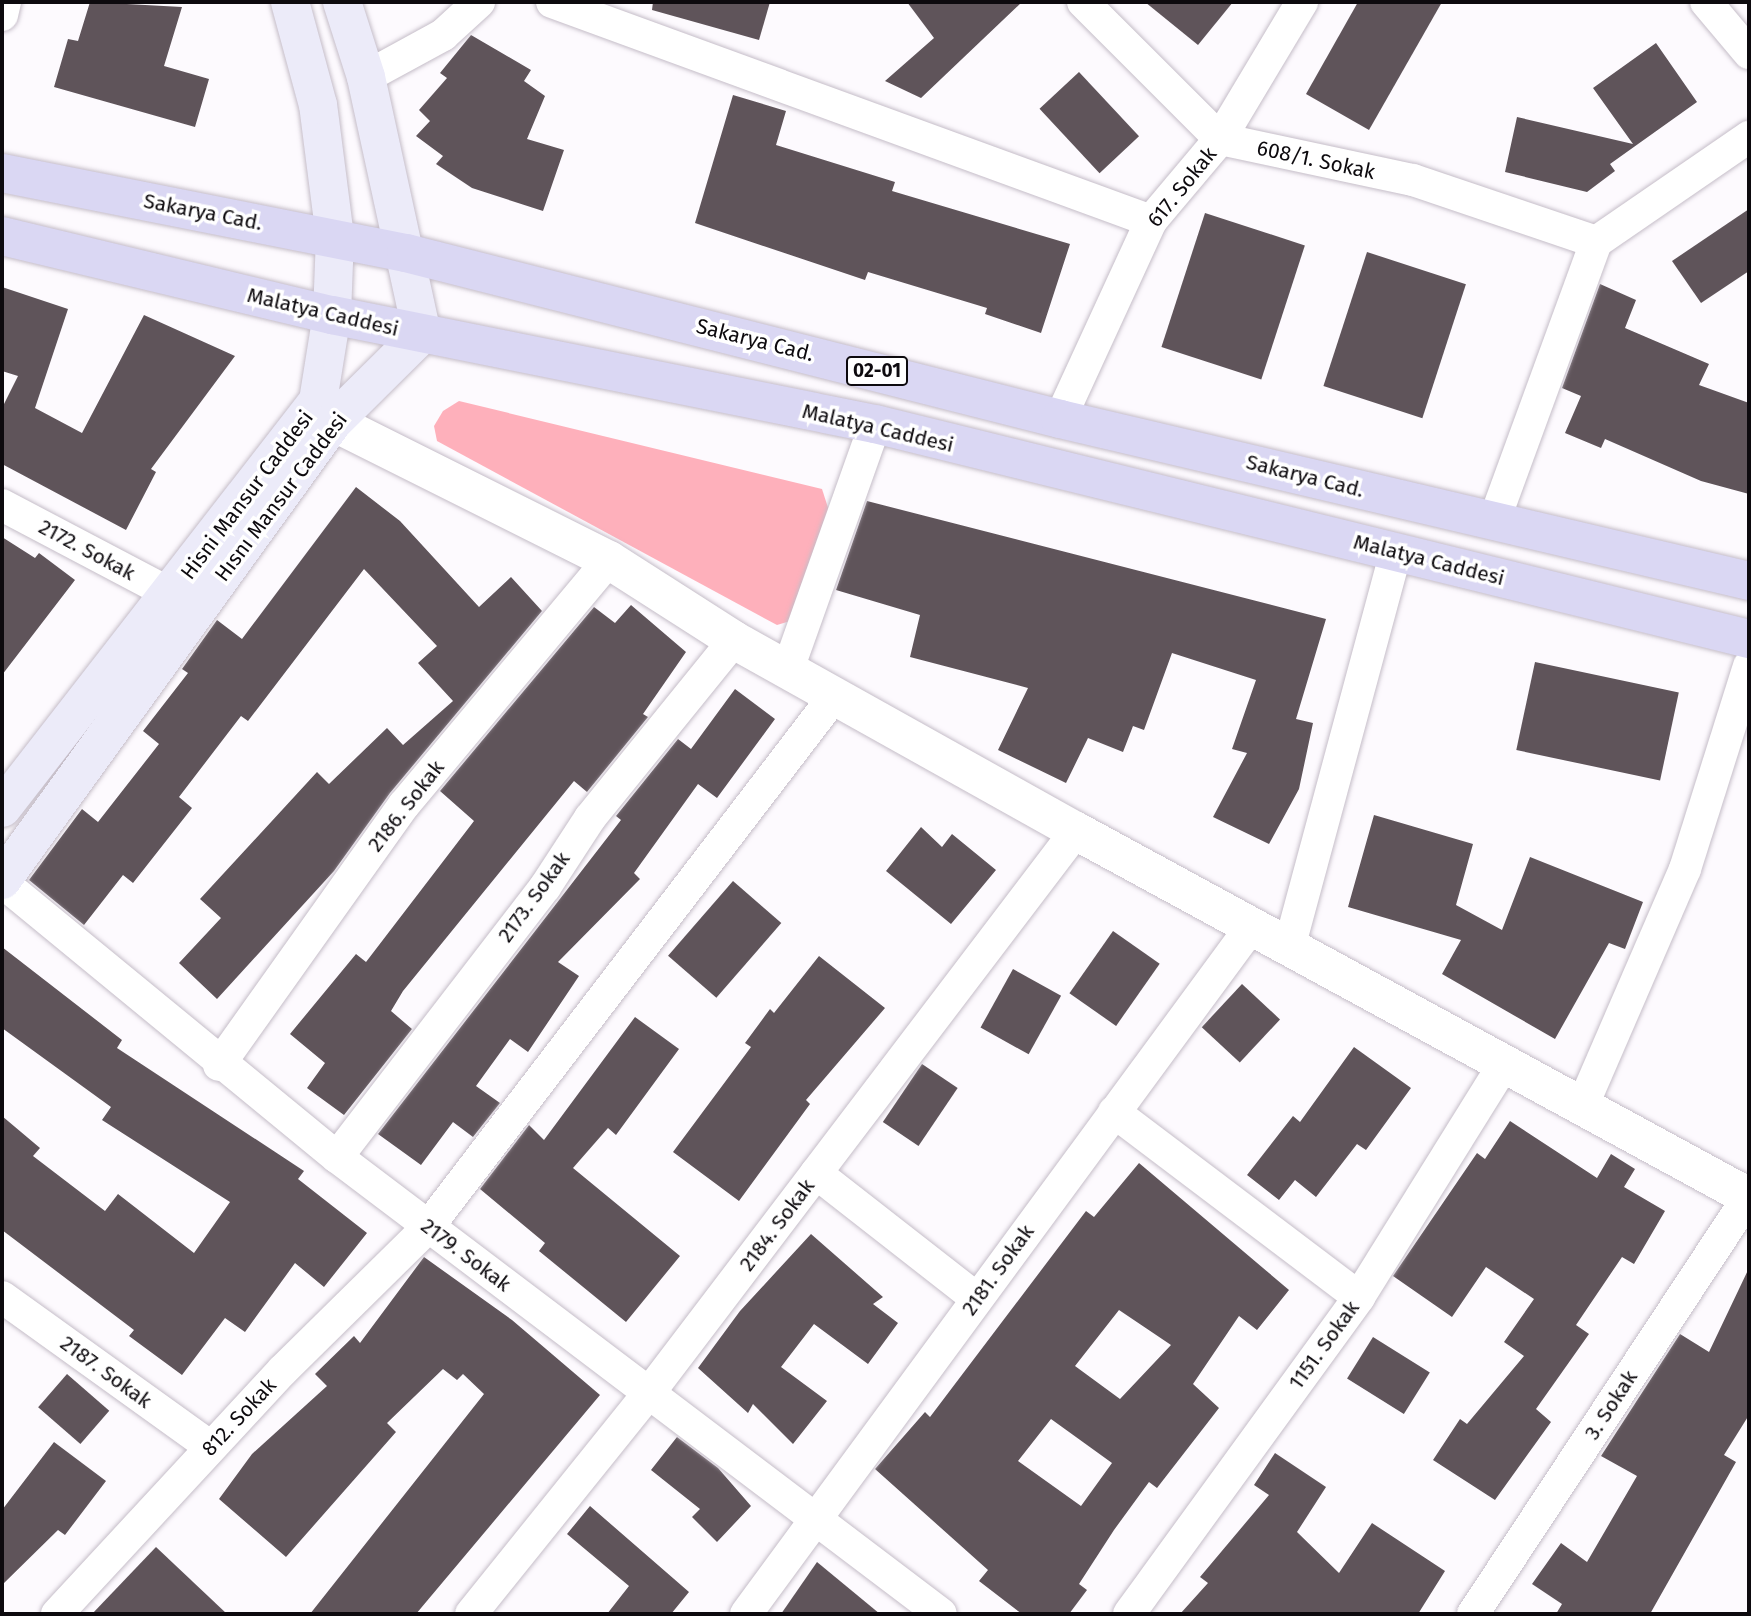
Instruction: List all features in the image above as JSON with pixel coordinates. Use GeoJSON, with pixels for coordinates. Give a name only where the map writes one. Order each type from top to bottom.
{"type":"FeatureCollection","features":[{"type":"Feature","properties":{"kind":"main road","name":"Hisni Mansur Caddesi"},"geometry":{"type":"LineString","coordinates":[[2,808],[173,595],[318,401],[332,315],[335,237],[318,105],[290,2]]}},
{"type":"Feature","properties":{"kind":"main road"},"geometry":{"type":"LineString","coordinates":[[342,2],[366,77],[422,334]]}},
{"type":"Feature","properties":{"kind":"main road","name":"Sakarya Cad."},"geometry":{"type":"LineString","coordinates":[[2,173],[406,253],[1060,419],[1749,582]]}},
{"type":"Feature","properties":{"kind":"main road","name":"Malatya Caddesi"},"geometry":{"type":"LineString","coordinates":[[2,236],[332,315],[875,425],[1749,639]]}},
{"type":"Feature","properties":{"kind":"main road","name":"Hısnı Mansur Caddesi"},"geometry":{"type":"LineString","coordinates":[[2,881],[333,422],[422,334]]}},
{"type":"Feature","properties":{"kind":"street"},"geometry":{"type":"LineString","coordinates":[[2,15],[5,2]]}},
{"type":"Feature","properties":{"kind":"street"},"geometry":{"type":"LineString","coordinates":[[366,77],[443,36],[479,2]]}},
{"type":"Feature","properties":{"kind":"street"},"geometry":{"type":"LineString","coordinates":[[552,2],[1151,220]]}},
{"type":"Feature","properties":{"kind":"street"},"geometry":{"type":"LineString","coordinates":[[1083,2],[1220,139]]}},
{"type":"Feature","properties":{"kind":"street","name":"617. Sokak"},"geometry":{"type":"LineString","coordinates":[[1060,419],[1151,220],[1220,139],[1302,2]]}},
{"type":"Feature","properties":{"kind":"street"},"geometry":{"type":"LineString","coordinates":[[1706,2],[1749,53]]}},
{"type":"Feature","properties":{"kind":"street"},"geometry":{"type":"LineString","coordinates":[[1494,521],[1596,242],[1749,137]]}},
{"type":"Feature","properties":{"kind":"street","name":"608/1. Sokak"},"geometry":{"type":"LineString","coordinates":[[1220,139],[1413,180],[1596,242]]}},
{"type":"Feature","properties":{"kind":"street"},"geometry":{"type":"LineString","coordinates":[[333,422],[608,560],[734,640],[1076,831],[1503,1066],[1749,1196]]}},
{"type":"Feature","properties":{"kind":"street"},"geometry":{"type":"LineString","coordinates":[[788,669],[875,425]]}},
{"type":"Feature","properties":{"kind":"street","name":"2172. Sokak"},"geometry":{"type":"LineString","coordinates":[[2,505],[173,595]]}},
{"type":"Feature","properties":{"kind":"street"},"geometry":{"type":"LineString","coordinates":[[1289,948],[1396,551]]}},
{"type":"Feature","properties":{"kind":"street","name":"2186. Sokak"},"geometry":{"type":"LineString","coordinates":[[219,1065],[404,805],[608,560]]}},
{"type":"Feature","properties":{"kind":"street","name":"2173. Sokak"},"geometry":{"type":"LineString","coordinates":[[337,1157],[545,887],[590,818],[734,640]]}},
{"type":"Feature","properties":{"kind":"street"},"geometry":{"type":"LineString","coordinates":[[1582,1107],[1685,869],[1749,666]]}},
{"type":"Feature","properties":{"kind":"street","name":"812. Sokak"},"geometry":{"type":"LineString","coordinates":[[57,1614],[211,1447],[428,1227],[835,695]]}},
{"type":"Feature","properties":{"kind":"street","name":"2184. Sokak"},"geometry":{"type":"LineString","coordinates":[[471,1614],[649,1393],[1076,831]]}},
{"type":"Feature","properties":{"kind":"street","name":"2179. Sokak"},"geometry":{"type":"LineString","coordinates":[[2,881],[219,1065],[428,1227],[942,1614]]}},
{"type":"Feature","properties":{"kind":"street","name":"2181. Sokak"},"geometry":{"type":"LineString","coordinates":[[746,1614],[1251,927]]}},
{"type":"Feature","properties":{"kind":"street","name":"1151. Sokak"},"geometry":{"type":"LineString","coordinates":[[1129,1614],[1359,1297],[1503,1066]]}},
{"type":"Feature","properties":{"kind":"street"},"geometry":{"type":"LineString","coordinates":[[1114,1112],[1359,1297]]}},
{"type":"Feature","properties":{"kind":"street"},"geometry":{"type":"LineString","coordinates":[[816,1173],[977,1299]]}},
{"type":"Feature","properties":{"kind":"street","name":"3. Sokak"},"geometry":{"type":"LineString","coordinates":[[1475,1614],[1749,1196]]}},
{"type":"Feature","properties":{"kind":"street","name":"2187. Sokak"},"geometry":{"type":"LineString","coordinates":[[2,1297],[211,1447]]}},
{"type":"Feature","properties":{"kind":"shaded area"},"geometry":{"type":"Polygon","coordinates":[[[459,401],[822,489],[831,517],[797,619],[777,625],[437,441],[434,426],[443,411],[459,401]]]}},
{"type":"Feature","properties":{"kind":"building"},"geometry":{"type":"Polygon","coordinates":[[[90,2],[182,7],[164,66],[209,79],[195,127],[54,87],[68,39],[78,41],[90,2]]]}},
{"type":"Feature","properties":{"kind":"building"},"geometry":{"type":"Polygon","coordinates":[[[653,2],[770,2],[759,40],[652,10],[653,2]]]}},
{"type":"Feature","properties":{"kind":"building"},"geometry":{"type":"Polygon","coordinates":[[[907,2],[1022,2],[921,98],[885,81],[934,38],[907,2]]]}},
{"type":"Feature","properties":{"kind":"building"},"geometry":{"type":"Polygon","coordinates":[[[1145,2],[1233,2],[1198,45],[1145,2]]]}},
{"type":"Feature","properties":{"kind":"building"},"geometry":{"type":"Polygon","coordinates":[[[1358,2],[1442,2],[1369,130],[1306,94],[1358,2]]]}},
{"type":"Feature","properties":{"kind":"building"},"geometry":{"type":"Polygon","coordinates":[[[471,35],[531,70],[524,81],[545,96],[527,139],[564,150],[543,211],[472,188],[436,164],[443,156],[416,136],[430,121],[419,110],[447,78],[440,73],[471,35]]]}},
{"type":"Feature","properties":{"kind":"building"},"geometry":{"type":"Polygon","coordinates":[[[1656,43],[1697,102],[1610,164],[1615,171],[1587,192],[1505,172],[1517,117],[1633,144],[1593,88],[1656,43]]]}},
{"type":"Feature","properties":{"kind":"building"},"geometry":{"type":"Polygon","coordinates":[[[1079,72],[1139,136],[1100,173],[1040,109],[1079,72]]]}},
{"type":"Feature","properties":{"kind":"building"},"geometry":{"type":"Polygon","coordinates":[[[733,95],[786,111],[776,145],[895,182],[892,191],[1070,244],[1041,333],[985,314],[987,308],[868,272],[865,280],[695,223],[733,95]]]}},
{"type":"Feature","properties":{"kind":"building"},"geometry":{"type":"Polygon","coordinates":[[[1749,209],[1749,271],[1701,303],[1672,261],[1749,209]]]}},
{"type":"Feature","properties":{"kind":"building"},"geometry":{"type":"Polygon","coordinates":[[[1205,213],[1305,245],[1261,380],[1161,347],[1205,213]]]}},
{"type":"Feature","properties":{"kind":"building"},"geometry":{"type":"Polygon","coordinates":[[[1367,252],[1466,284],[1422,418],[1323,386],[1367,252]]]}},
{"type":"Feature","properties":{"kind":"building"},"geometry":{"type":"Polygon","coordinates":[[[1600,284],[1636,300],[1625,328],[1709,364],[1699,385],[1749,403],[1749,494],[1701,481],[1605,439],[1601,448],[1565,433],[1581,396],[1562,388],[1600,284]]]}},
{"type":"Feature","properties":{"kind":"building"},"geometry":{"type":"Polygon","coordinates":[[[2,287],[68,309],[35,408],[82,433],[144,315],[235,356],[151,469],[156,472],[126,530],[2,464],[2,408],[18,376],[2,371],[2,287]]]}},
{"type":"Feature","properties":{"kind":"building"},"geometry":{"type":"Polygon","coordinates":[[[356,487],[400,521],[479,607],[511,577],[542,611],[390,793],[334,871],[217,999],[179,963],[221,918],[200,899],[317,772],[329,784],[387,728],[403,745],[453,701],[418,663],[437,646],[364,569],[248,721],[241,716],[179,797],[192,808],[133,883],[123,875],[84,925],[29,880],[82,809],[98,822],[159,744],[143,731],[188,673],[182,669],[217,620],[242,639],[356,487]]]}},
{"type":"Feature","properties":{"kind":"building"},"geometry":{"type":"Polygon","coordinates":[[[867,501],[1326,619],[1296,719],[1313,723],[1299,789],[1269,844],[1213,817],[1247,753],[1232,749],[1256,680],[1172,653],[1144,730],[1133,726],[1123,752],[1088,738],[1066,783],[998,750],[1028,688],[910,657],[920,615],[836,590],[867,501]]]}},
{"type":"Feature","properties":{"kind":"building"},"geometry":{"type":"Polygon","coordinates":[[[2,537],[35,558],[39,553],[75,580],[2,675],[2,537]]]}},
{"type":"Feature","properties":{"kind":"building"},"geometry":{"type":"Polygon","coordinates":[[[631,605],[686,652],[643,714],[648,717],[587,792],[574,781],[403,991],[391,1011],[412,1029],[344,1115],[307,1088],[325,1063],[290,1034],[356,954],[366,962],[474,821],[440,791],[594,607],[615,623],[631,605]]]}},
{"type":"Feature","properties":{"kind":"building"},"geometry":{"type":"Polygon","coordinates":[[[1535,662],[1679,693],[1660,781],[1516,750],[1535,662]]]}},
{"type":"Feature","properties":{"kind":"building"},"geometry":{"type":"Polygon","coordinates":[[[735,689],[775,719],[717,798],[698,784],[634,873],[640,879],[558,962],[579,976],[528,1052],[510,1039],[476,1086],[500,1103],[473,1137],[453,1122],[421,1165],[378,1134],[621,820],[616,816],[678,739],[691,749],[735,689]]]}},
{"type":"Feature","properties":{"kind":"building"},"geometry":{"type":"Polygon","coordinates":[[[1374,815],[1473,844],[1456,905],[1502,930],[1530,857],[1643,902],[1625,949],[1609,943],[1555,1039],[1442,974],[1461,940],[1348,907],[1374,815]]]}},
{"type":"Feature","properties":{"kind":"building"},"geometry":{"type":"Polygon","coordinates":[[[921,827],[942,847],[952,834],[996,870],[951,924],[886,871],[921,827]]]}},
{"type":"Feature","properties":{"kind":"building"},"geometry":{"type":"Polygon","coordinates":[[[733,881],[781,923],[716,998],[668,956],[733,881]]]}},
{"type":"Feature","properties":{"kind":"building"},"geometry":{"type":"Polygon","coordinates":[[[1113,931],[1160,964],[1116,1026],[1069,993],[1113,931]]]}},
{"type":"Feature","properties":{"kind":"building"},"geometry":{"type":"Polygon","coordinates":[[[2,947],[122,1040],[117,1048],[304,1171],[298,1179],[367,1233],[324,1287],[295,1263],[245,1332],[225,1318],[182,1375],[129,1336],[134,1330],[2,1230],[2,1116],[40,1148],[33,1156],[105,1211],[118,1194],[194,1253],[230,1202],[102,1120],[111,1107],[2,1028],[2,947]]]}},
{"type":"Feature","properties":{"kind":"building"},"geometry":{"type":"Polygon","coordinates":[[[819,956],[885,1008],[806,1100],[810,1104],[739,1201],[673,1152],[751,1047],[745,1043],[770,1009],[774,1013],[819,956]]]}},
{"type":"Feature","properties":{"kind":"building"},"geometry":{"type":"Polygon","coordinates":[[[1013,969],[1061,996],[1029,1054],[981,1028],[1013,969]]]}},
{"type":"Feature","properties":{"kind":"building"},"geometry":{"type":"Polygon","coordinates":[[[1242,984],[1280,1019],[1240,1063],[1202,1027],[1242,984]]]}},
{"type":"Feature","properties":{"kind":"building"},"geometry":{"type":"Polygon","coordinates":[[[635,1017],[679,1049],[616,1135],[608,1128],[573,1168],[680,1256],[626,1322],[539,1251],[545,1243],[480,1189],[529,1125],[544,1140],[635,1017]]]}},
{"type":"Feature","properties":{"kind":"building"},"geometry":{"type":"Polygon","coordinates":[[[1354,1047],[1411,1088],[1366,1150],[1357,1144],[1316,1197],[1295,1180],[1279,1200],[1247,1175],[1293,1116],[1300,1122],[1354,1047]]]}},
{"type":"Feature","properties":{"kind":"building"},"geometry":{"type":"Polygon","coordinates":[[[922,1064],[958,1088],[919,1146],[883,1122],[922,1064]]]}},
{"type":"Feature","properties":{"kind":"building"},"geometry":{"type":"Polygon","coordinates":[[[1510,1121],[1597,1178],[1611,1154],[1635,1169],[1624,1187],[1665,1211],[1634,1264],[1622,1257],[1576,1325],[1589,1334],[1536,1409],[1551,1422],[1495,1500],[1433,1460],[1460,1419],[1467,1424],[1524,1356],[1504,1342],[1534,1299],[1486,1267],[1452,1317],[1393,1276],[1477,1153],[1485,1159],[1510,1121]]]}},
{"type":"Feature","properties":{"kind":"building"},"geometry":{"type":"Polygon","coordinates":[[[1139,1163],[1289,1290],[1257,1330],[1239,1316],[1193,1384],[1219,1408],[1157,1488],[1149,1482],[1114,1530],[1079,1584],[1087,1590],[1069,1614],[1022,1614],[979,1581],[988,1570],[875,1469],[925,1412],[930,1417],[1086,1211],[1094,1217],[1139,1163]],[[1119,1310],[1075,1366],[1120,1399],[1171,1345],[1119,1310]],[[1051,1419],[1018,1461],[1081,1506],[1112,1463],[1051,1419]]]}},
{"type":"Feature","properties":{"kind":"building"},"geometry":{"type":"Polygon","coordinates":[[[811,1234],[883,1297],[873,1304],[898,1323],[868,1364],[814,1324],[781,1367],[827,1401],[793,1444],[753,1404],[748,1413],[698,1368],[740,1311],[811,1234]]]}},
{"type":"Feature","properties":{"kind":"building"},"geometry":{"type":"Polygon","coordinates":[[[424,1257],[512,1320],[600,1395],[416,1614],[310,1614],[484,1394],[463,1374],[457,1380],[443,1369],[387,1423],[396,1432],[286,1557],[219,1499],[252,1454],[327,1386],[315,1374],[354,1336],[360,1343],[424,1257]]]}},
{"type":"Feature","properties":{"kind":"building"},"geometry":{"type":"Polygon","coordinates":[[[1749,1268],[1749,1415],[1724,1455],[1736,1462],[1650,1614],[1556,1614],[1562,1604],[1532,1584],[1561,1543],[1587,1562],[1637,1476],[1601,1456],[1680,1334],[1709,1352],[1749,1268]]]}},
{"type":"Feature","properties":{"kind":"building"},"geometry":{"type":"Polygon","coordinates":[[[1373,1337],[1430,1373],[1404,1414],[1347,1379],[1373,1337]]]}},
{"type":"Feature","properties":{"kind":"building"},"geometry":{"type":"Polygon","coordinates":[[[67,1374],[109,1411],[80,1444],[38,1407],[67,1374]]]}},
{"type":"Feature","properties":{"kind":"building"},"geometry":{"type":"Polygon","coordinates":[[[677,1437],[718,1468],[751,1506],[717,1542],[692,1517],[700,1509],[651,1470],[677,1437]]]}},
{"type":"Feature","properties":{"kind":"building"},"geometry":{"type":"Polygon","coordinates":[[[54,1442],[106,1481],[65,1535],[58,1530],[2,1585],[2,1510],[54,1442]]]}},
{"type":"Feature","properties":{"kind":"building"},"geometry":{"type":"Polygon","coordinates":[[[1275,1453],[1326,1487],[1297,1532],[1339,1573],[1372,1523],[1445,1571],[1418,1614],[1180,1614],[1208,1583],[1200,1577],[1269,1495],[1254,1485],[1275,1453]]]}},
{"type":"Feature","properties":{"kind":"building"},"geometry":{"type":"Polygon","coordinates":[[[590,1506],[689,1592],[671,1614],[607,1614],[629,1586],[567,1534],[590,1506]]]}},
{"type":"Feature","properties":{"kind":"building"},"geometry":{"type":"Polygon","coordinates":[[[156,1547],[227,1614],[92,1614],[156,1547]]]}},
{"type":"Feature","properties":{"kind":"building"},"geometry":{"type":"Polygon","coordinates":[[[817,1562],[880,1614],[781,1614],[817,1562]]]}}]}
